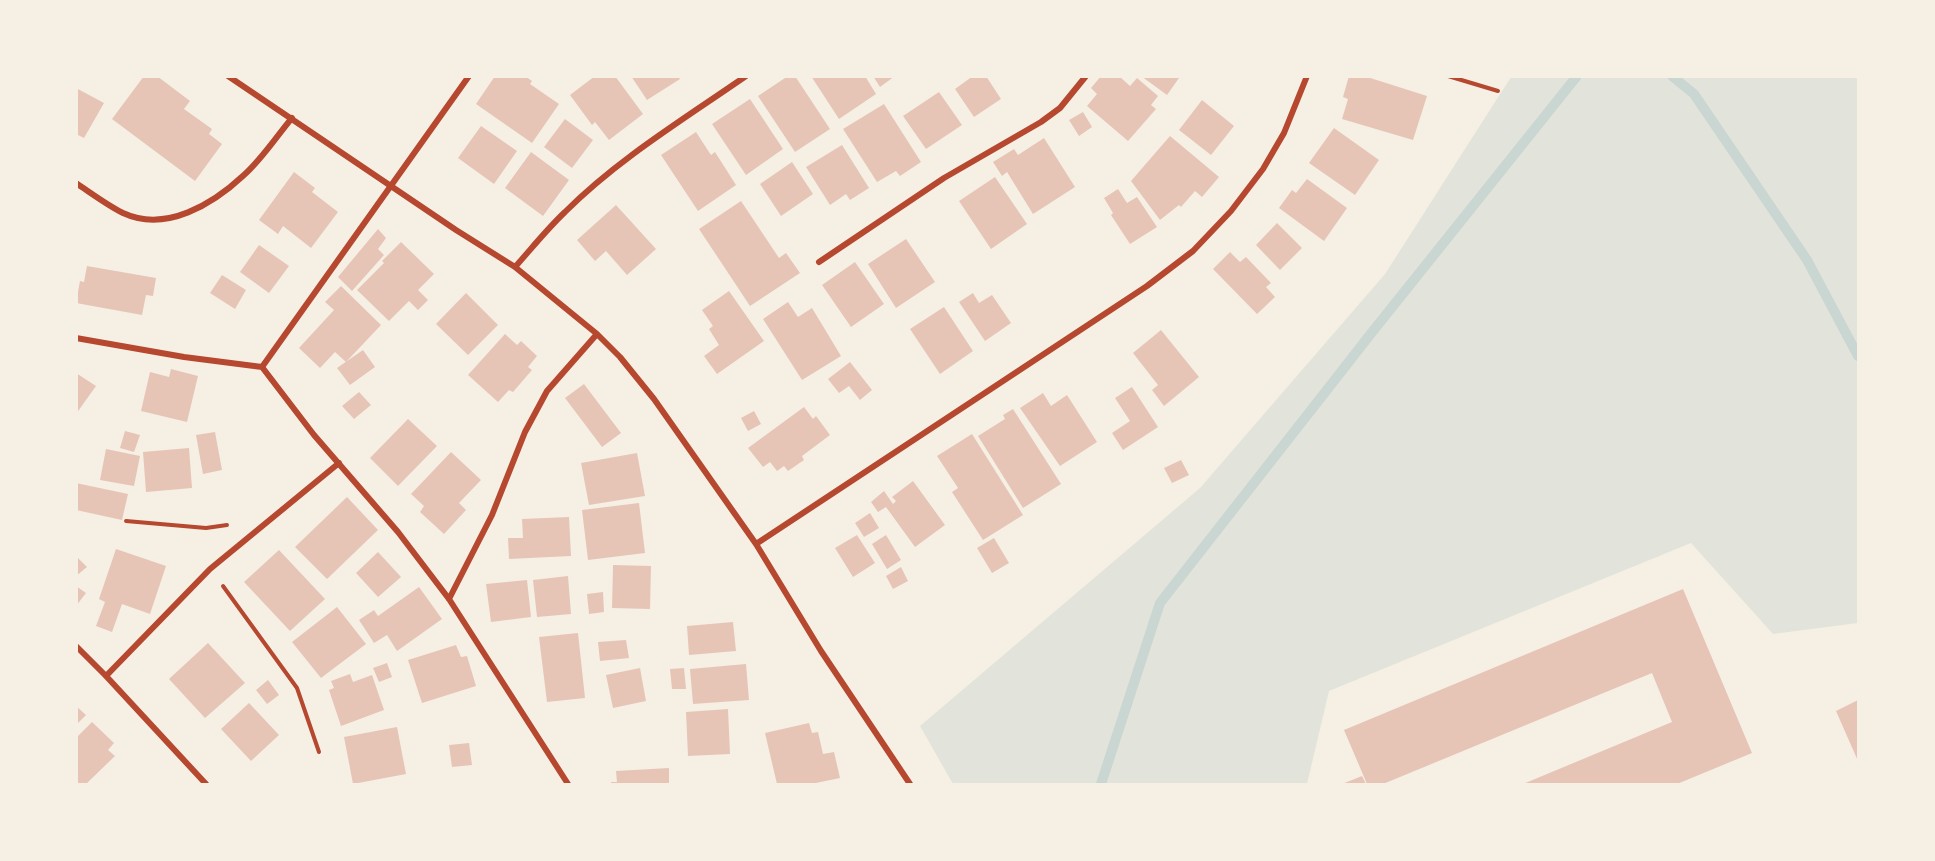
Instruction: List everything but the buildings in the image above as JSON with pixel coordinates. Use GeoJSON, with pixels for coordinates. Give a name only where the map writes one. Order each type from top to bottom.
{"type":"FeatureCollection","features":[{"type":"Feature","properties":{"kind":"street"},"geometry":{"type":"LineString","coordinates":[[228,76],[456,230],[516,267],[597,334],[620,357],[654,399],[756,544],[822,651],[910,784]]}},
{"type":"Feature","properties":{"kind":"street"},"geometry":{"type":"LineString","coordinates":[[262,368],[469,76]]}},
{"type":"Feature","properties":{"kind":"street"},"geometry":{"type":"LineString","coordinates":[[516,267],[564,212],[594,185],[746,76]]}},
{"type":"Feature","properties":{"kind":"street"},"geometry":{"type":"LineString","coordinates":[[819,262],[944,178],[1041,122],[1060,108],[1086,76]]}},
{"type":"Feature","properties":{"kind":"street"},"geometry":{"type":"LineString","coordinates":[[756,544],[1147,286],[1192,251],[1231,211],[1263,169],[1284,133],[1307,76]]}},
{"type":"Feature","properties":{"kind":"street"},"geometry":{"type":"LineString","coordinates":[[76,183],[125,214],[152,220],[181,216],[214,200],[245,174],[292,118]]}},
{"type":"Feature","properties":{"kind":"street"},"geometry":{"type":"LineString","coordinates":[[449,599],[492,514],[525,432],[547,391],[597,334]]}},
{"type":"Feature","properties":{"kind":"street"},"geometry":{"type":"LineString","coordinates":[[76,338],[262,368],[314,435],[398,532],[449,599],[568,784]]}},
{"type":"Feature","properties":{"kind":"street"},"geometry":{"type":"LineString","coordinates":[[106,676],[210,569],[339,463]]}},
{"type":"Feature","properties":{"kind":"street"},"geometry":{"type":"LineString","coordinates":[[76,646],[206,784]]}},
{"type":"Feature","properties":{"kind":"path"},"geometry":{"type":"LineString","coordinates":[[1448,76],[1498,91]]}},
{"type":"Feature","properties":{"kind":"path"},"geometry":{"type":"LineString","coordinates":[[126,520],[206,528],[228,525]]}},
{"type":"Feature","properties":{"kind":"path"},"geometry":{"type":"LineString","coordinates":[[210,569],[297,688],[319,752]]}},
{"type":"Feature","properties":{"kind":"shaded area"},"geometry":{"type":"Polygon","coordinates":[[[1511,77],[1858,77],[1858,623],[1773,634],[1691,543],[1329,691],[1307,784],[953,784],[920,726],[1200,488],[1385,274],[1511,77]]]}},
{"type":"Feature","properties":{"kind":"waterway"},"geometry":{"type":"LineString","coordinates":[[1101,784],[1160,603],[1577,76]]}},
{"type":"Feature","properties":{"kind":"waterway"},"geometry":{"type":"LineString","coordinates":[[1672,76],[1694,94],[1807,260],[1858,356]]}}]}
